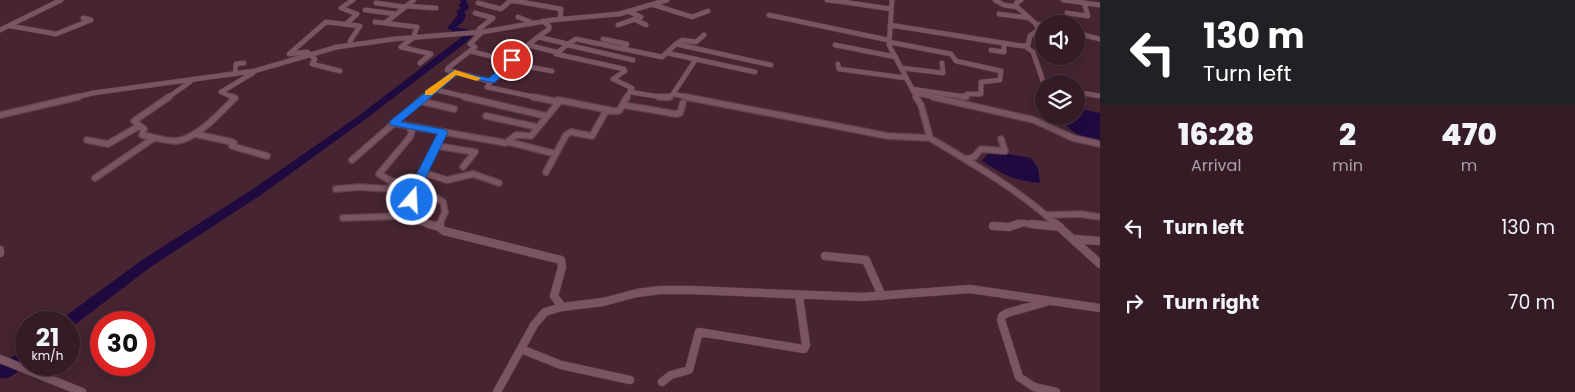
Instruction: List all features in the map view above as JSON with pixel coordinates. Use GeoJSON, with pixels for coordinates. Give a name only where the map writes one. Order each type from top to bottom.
{"type":"FeatureCollection","features":[{"type":"Feature","properties":{"kind":"street"},"geometry":{"type":"LineString","coordinates":[[0,30],[60,0]]}},
{"type":"Feature","properties":{"kind":"street"},"geometry":{"type":"LineString","coordinates":[[346,24],[356,14],[341,8],[353,0]]}},
{"type":"Feature","properties":{"kind":"street"},"geometry":{"type":"LineString","coordinates":[[386,23],[414,0]]}},
{"type":"Feature","properties":{"kind":"street"},"geometry":{"type":"LineString","coordinates":[[482,32],[479,29],[499,8],[510,0],[561,9],[560,19]]}},
{"type":"Feature","properties":{"kind":"street"},"geometry":{"type":"LineString","coordinates":[[0,115],[92,93],[192,81],[254,71],[309,54],[351,45],[482,32],[560,19],[629,12],[667,0]]}},
{"type":"Feature","properties":{"kind":"street"},"geometry":{"type":"LineString","coordinates":[[827,0],[845,1],[891,9]]}},
{"type":"Feature","properties":{"kind":"street"},"geometry":{"type":"LineString","coordinates":[[892,0],[888,41],[914,91],[925,118],[930,138]]}},
{"type":"Feature","properties":{"kind":"street"},"geometry":{"type":"LineString","coordinates":[[995,0],[1004,5],[1017,7],[1035,23]]}},
{"type":"Feature","properties":{"kind":"street"},"geometry":{"type":"LineString","coordinates":[[1017,7],[1016,3],[1021,0]]}},
{"type":"Feature","properties":{"kind":"street"},"geometry":{"type":"LineString","coordinates":[[1063,0],[1100,5]]}},
{"type":"Feature","properties":{"kind":"street"},"geometry":{"type":"LineString","coordinates":[[376,3],[436,8]]}},
{"type":"Feature","properties":{"kind":"street"},"geometry":{"type":"LineString","coordinates":[[478,3],[499,8]]}},
{"type":"Feature","properties":{"kind":"street"},"geometry":{"type":"LineString","coordinates":[[1068,13],[1088,16],[1084,3]]}},
{"type":"Feature","properties":{"kind":"street"},"geometry":{"type":"LineString","coordinates":[[654,4],[692,17],[708,11]]}},
{"type":"Feature","properties":{"kind":"street"},"geometry":{"type":"LineString","coordinates":[[365,10],[396,14]]}},
{"type":"Feature","properties":{"kind":"street"},"geometry":{"type":"LineString","coordinates":[[618,25],[641,16],[629,12]]}},
{"type":"Feature","properties":{"kind":"street"},"geometry":{"type":"LineString","coordinates":[[475,13],[492,17]]}},
{"type":"Feature","properties":{"kind":"street"},"geometry":{"type":"LineString","coordinates":[[999,14],[1030,18]]}},
{"type":"Feature","properties":{"kind":"street"},"geometry":{"type":"LineString","coordinates":[[769,15],[951,54],[956,61],[1001,71],[1001,79],[995,82],[981,82],[981,94],[979,95],[967,94],[968,97],[965,97],[914,91]]}},
{"type":"Feature","properties":{"kind":"street"},"geometry":{"type":"LineString","coordinates":[[518,17],[534,23]]}},
{"type":"Feature","properties":{"kind":"street"},"geometry":{"type":"LineString","coordinates":[[11,26],[56,34],[91,20],[83,18]]}},
{"type":"Feature","properties":{"kind":"street"},"geometry":{"type":"LineString","coordinates":[[634,20],[646,25]]}},
{"type":"Feature","properties":{"kind":"street"},"geometry":{"type":"LineString","coordinates":[[375,22],[416,26],[413,38],[401,47],[431,54],[420,64]]}},
{"type":"Feature","properties":{"kind":"street"},"geometry":{"type":"LineString","coordinates":[[543,22],[549,26],[549,29],[528,45],[556,52],[557,54],[624,69],[625,71],[614,79],[631,86],[630,92],[618,111],[487,87],[490,81],[513,64],[552,70]]}},
{"type":"Feature","properties":{"kind":"street"},"geometry":{"type":"LineString","coordinates":[[340,71],[312,64],[315,59],[304,52],[289,54],[324,23],[360,26],[350,41],[351,45]]}},
{"type":"Feature","properties":{"kind":"street"},"geometry":{"type":"LineString","coordinates":[[890,25],[1025,46],[1033,52],[1041,75]]}},
{"type":"Feature","properties":{"kind":"street"},"geometry":{"type":"LineString","coordinates":[[482,32],[470,44],[475,47],[447,69],[490,81]]}},
{"type":"Feature","properties":{"kind":"street"},"geometry":{"type":"LineString","coordinates":[[1025,46],[1028,45],[1035,32]]}},
{"type":"Feature","properties":{"kind":"street"},"geometry":{"type":"LineString","coordinates":[[1085,34],[1100,38]]}},
{"type":"Feature","properties":{"kind":"street"},"geometry":{"type":"LineString","coordinates":[[556,52],[577,39],[660,57],[667,54],[682,40],[695,42],[704,35]]}},
{"type":"Feature","properties":{"kind":"street"},"geometry":{"type":"LineString","coordinates":[[538,37],[633,60]]}},
{"type":"Feature","properties":{"kind":"street"},"geometry":{"type":"LineString","coordinates":[[603,38],[627,44],[622,49]]}},
{"type":"Feature","properties":{"kind":"street"},"geometry":{"type":"LineString","coordinates":[[676,44],[771,65]]}},
{"type":"Feature","properties":{"kind":"street"},"geometry":{"type":"LineString","coordinates":[[991,50],[1004,52],[1004,44]]}},
{"type":"Feature","properties":{"kind":"street"},"geometry":{"type":"LineString","coordinates":[[836,45],[896,57]]}},
{"type":"Feature","properties":{"kind":"street"},"geometry":{"type":"LineString","coordinates":[[470,51],[511,60],[514,62],[513,64]]}},
{"type":"Feature","properties":{"kind":"street"},"geometry":{"type":"LineString","coordinates":[[667,54],[755,72]]}},
{"type":"Feature","properties":{"kind":"street"},"geometry":{"type":"LineString","coordinates":[[630,92],[664,99],[673,94],[696,59]]}},
{"type":"Feature","properties":{"kind":"street"},"geometry":{"type":"LineString","coordinates":[[235,74],[236,64],[244,63]]}},
{"type":"Feature","properties":{"kind":"street"},"geometry":{"type":"LineString","coordinates":[[902,68],[943,74],[942,63]]}},
{"type":"Feature","properties":{"kind":"street"},"geometry":{"type":"LineString","coordinates":[[838,64],[839,69],[906,78]]}},
{"type":"Feature","properties":{"kind":"street"},"geometry":{"type":"LineString","coordinates":[[192,81],[137,118],[134,122],[144,129],[142,135],[181,141],[189,138],[218,115],[234,98],[221,92],[254,71]]}},
{"type":"Feature","properties":{"kind":"street"},"geometry":{"type":"LineString","coordinates":[[352,160],[433,88],[455,72]]}},
{"type":"Feature","properties":{"kind":"street"},"geometry":{"type":"LineString","coordinates":[[433,88],[546,116]]}},
{"type":"Feature","properties":{"kind":"street"},"geometry":{"type":"LineString","coordinates":[[914,91],[1034,120],[1073,138],[1100,144]]}},
{"type":"Feature","properties":{"kind":"street"},"geometry":{"type":"LineString","coordinates":[[673,94],[888,136],[930,138],[1007,184],[1075,239],[1100,264]]}},
{"type":"Feature","properties":{"kind":"street"},"geometry":{"type":"LineString","coordinates":[[1085,94],[1100,96]]}},
{"type":"Feature","properties":{"kind":"street"},"geometry":{"type":"LineString","coordinates":[[509,142],[516,135],[531,136],[558,103],[558,100]]}},
{"type":"Feature","properties":{"kind":"street"},"geometry":{"type":"LineString","coordinates":[[420,101],[454,109]]}},
{"type":"Feature","properties":{"kind":"street"},"geometry":{"type":"LineString","coordinates":[[623,105],[676,114],[680,113],[683,103]]}},
{"type":"Feature","properties":{"kind":"street"},"geometry":{"type":"LineString","coordinates":[[546,172],[568,133],[592,136],[605,112],[609,110]]}},
{"type":"Feature","properties":{"kind":"street"},"geometry":{"type":"LineString","coordinates":[[486,116],[537,127]]}},
{"type":"Feature","properties":{"kind":"street"},"geometry":{"type":"LineString","coordinates":[[393,123],[509,142],[556,154]]}},
{"type":"Feature","properties":{"kind":"street"},"geometry":{"type":"LineString","coordinates":[[87,140],[108,144],[139,126]]}},
{"type":"Feature","properties":{"kind":"street"},"geometry":{"type":"LineString","coordinates":[[409,126],[412,131],[410,137],[379,172],[382,177],[419,188],[437,197],[444,205],[445,214],[439,227]]}},
{"type":"Feature","properties":{"kind":"street"},"geometry":{"type":"LineString","coordinates":[[399,216],[405,212],[414,198],[443,132]]}},
{"type":"Feature","properties":{"kind":"street"},"geometry":{"type":"LineString","coordinates":[[195,134],[232,142],[234,143],[232,146],[267,156]]}},
{"type":"Feature","properties":{"kind":"street"},"geometry":{"type":"LineString","coordinates":[[96,178],[154,138]]}},
{"type":"Feature","properties":{"kind":"street"},"geometry":{"type":"LineString","coordinates":[[967,159],[974,157],[982,149],[1005,151],[1001,139]]}},
{"type":"Feature","properties":{"kind":"street"},"geometry":{"type":"LineString","coordinates":[[437,146],[474,152],[463,167]]}},
{"type":"Feature","properties":{"kind":"street"},"geometry":{"type":"LineString","coordinates":[[424,173],[447,180],[474,174],[499,183]]}},
{"type":"Feature","properties":{"kind":"street"},"geometry":{"type":"LineString","coordinates":[[336,189],[360,187],[390,189],[393,181]]}},
{"type":"Feature","properties":{"kind":"street"},"geometry":{"type":"LineString","coordinates":[[1047,215],[1080,214],[1100,217]]}},
{"type":"Feature","properties":{"kind":"street"},"geometry":{"type":"LineString","coordinates":[[343,218],[399,216],[439,227],[444,231],[561,260],[562,267],[554,296],[562,307]]}},
{"type":"Feature","properties":{"kind":"street"},"geometry":{"type":"LineString","coordinates":[[993,226],[1009,227],[1021,223],[1061,227]]}},
{"type":"Feature","properties":{"kind":"street"},"geometry":{"type":"LineString","coordinates":[[1075,239],[1100,241]]}},
{"type":"Feature","properties":{"kind":"street"},"geometry":{"type":"LineString","coordinates":[[825,256],[866,260],[882,296]]}},
{"type":"Feature","properties":{"kind":"street"},"geometry":{"type":"LineString","coordinates":[[497,392],[538,318],[545,312],[562,307],[603,302],[637,293],[660,290],[799,296],[882,296],[970,289],[1100,308]]}},
{"type":"Feature","properties":{"kind":"street"},"geometry":{"type":"LineString","coordinates":[[662,382],[671,375],[689,370],[697,335],[700,332],[804,349],[806,345],[799,296]]}},
{"type":"Feature","properties":{"kind":"street"},"geometry":{"type":"LineString","coordinates":[[1050,301],[1006,313],[1000,320],[1019,377],[1028,384],[1056,392]]}},
{"type":"Feature","properties":{"kind":"street"},"geometry":{"type":"LineString","coordinates":[[521,349],[554,363],[630,380]]}},
{"type":"Feature","properties":{"kind":"street"},"geometry":{"type":"LineString","coordinates":[[0,359],[82,392]]}},
{"type":"Feature","properties":{"kind":"shaded area"},"geometry":{"type":"Polygon","coordinates":[[[1085,110],[1100,113],[1100,140],[1081,136],[1067,126],[1085,125],[1085,110]]]}},
{"type":"Feature","properties":{"kind":"shaded area"},"geometry":{"type":"Polygon","coordinates":[[[990,151],[1031,158],[1038,168],[1040,183],[1010,176],[982,161],[990,151]]]}},
{"type":"Feature","properties":{"kind":"waterway"},"geometry":{"type":"LineString","coordinates":[[80,313],[147,263],[257,192],[360,119],[461,42],[469,35],[467,32],[460,32],[451,28],[460,20],[462,15],[460,11],[465,8],[462,5],[465,4],[463,0]]}},
{"type":"Feature","properties":{"kind":"waterway"},"geometry":{"type":"LineString","coordinates":[[0,371],[4,373],[15,364]]}},
{"type":"Feature","properties":{"kind":"slow traffic"},"geometry":{"type":"LineString","coordinates":[[429,93],[455,72],[477,78]]}},
{"type":"Feature","properties":{"kind":"route"},"geometry":{"type":"LineString","coordinates":[[412,200],[421,190],[417,186],[418,183],[433,156],[443,132],[393,123],[433,88],[455,72],[490,81],[513,64],[512,60]]}}]}
